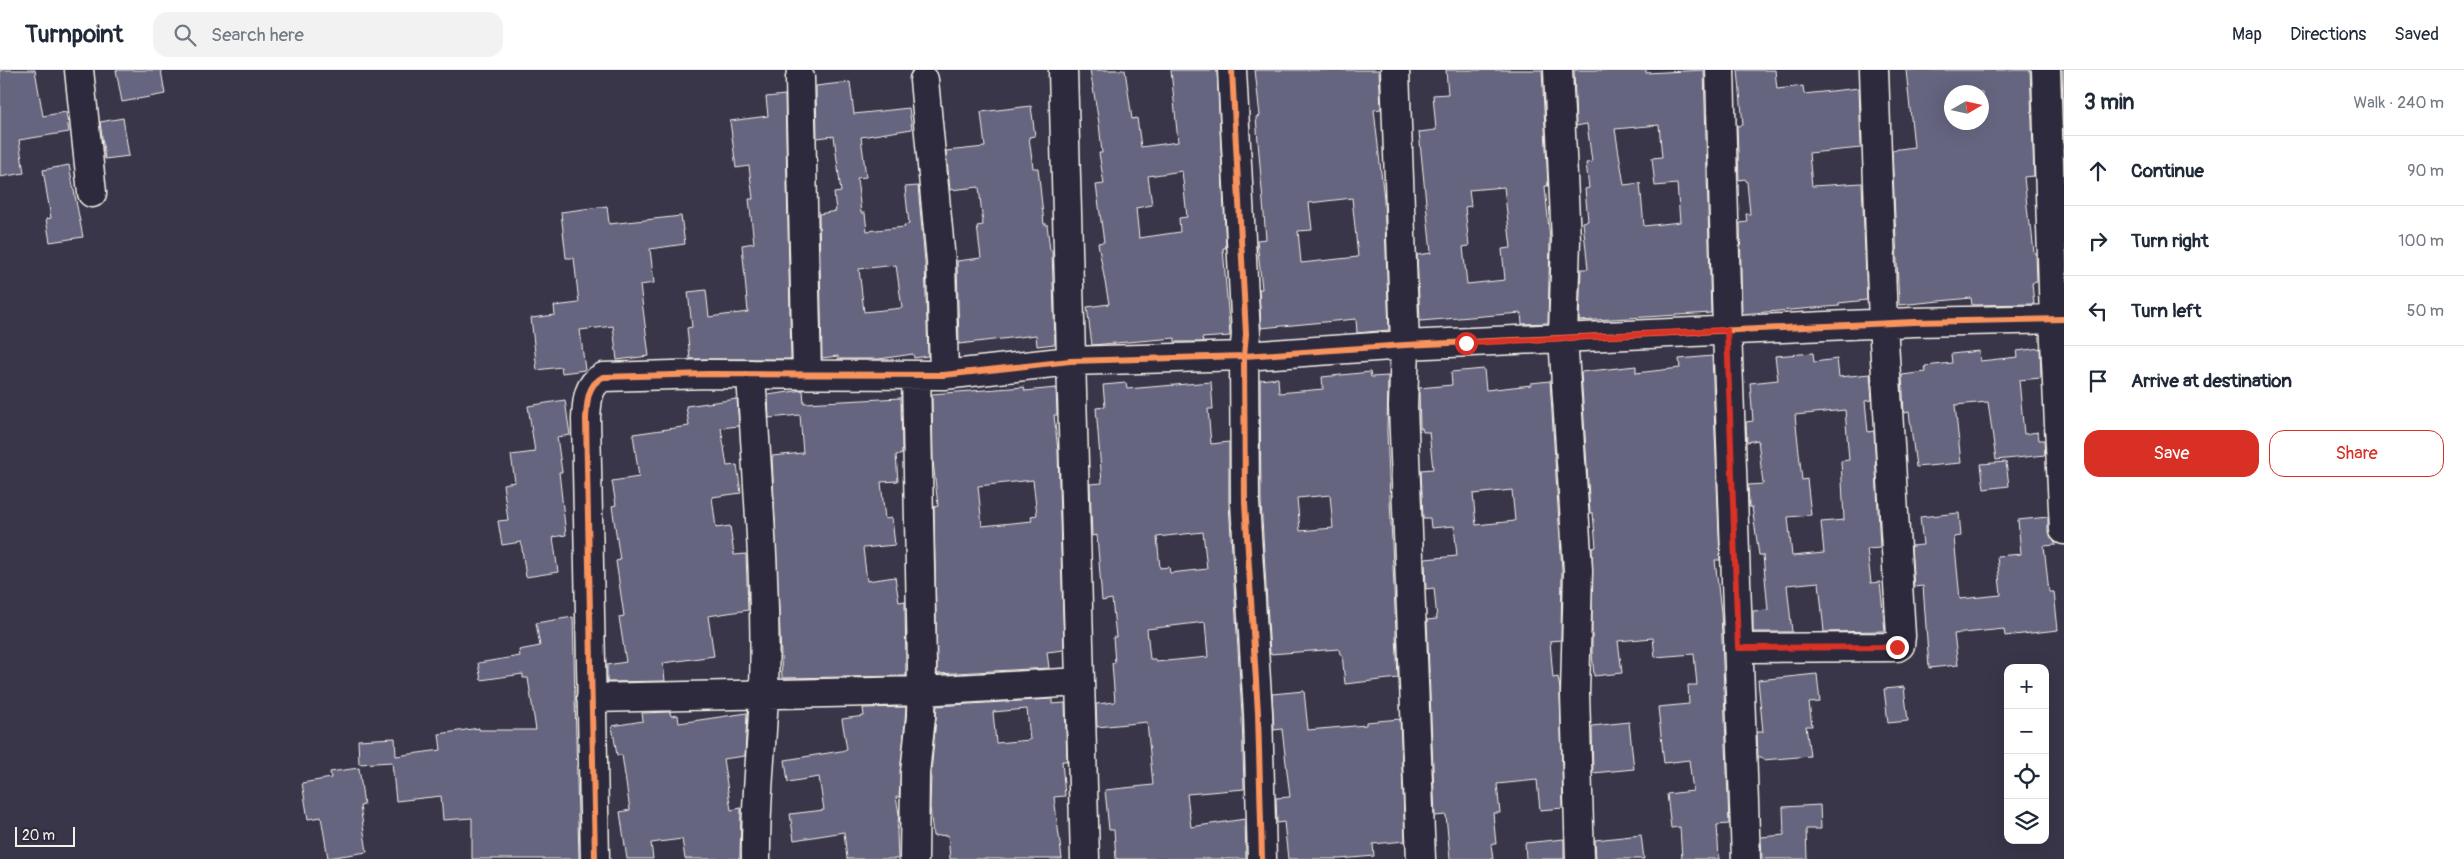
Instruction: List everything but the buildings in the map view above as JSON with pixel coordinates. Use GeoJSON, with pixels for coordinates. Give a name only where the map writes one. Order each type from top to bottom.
{"type":"FeatureCollection","features":[{"type":"Feature","properties":{"kind":"street"},"geometry":{"type":"LineString","coordinates":[[79,70],[92,194]]}},
{"type":"Feature","properties":{"kind":"street"},"geometry":{"type":"LineString","coordinates":[[1063,70],[1085,859]]}},
{"type":"Feature","properties":{"kind":"street"},"geometry":{"type":"LineString","coordinates":[[1232,70],[1246,334],[1244,356],[1245,503],[1258,713],[1262,859]]}},
{"type":"Feature","properties":{"kind":"street"},"geometry":{"type":"LineString","coordinates":[[1395,70],[1405,345],[1403,406],[1421,859]]}},
{"type":"Feature","properties":{"kind":"street"},"geometry":{"type":"LineString","coordinates":[[1558,70],[1566,240],[1563,337],[1578,570],[1575,694],[1580,859]]}},
{"type":"Feature","properties":{"kind":"street"},"geometry":{"type":"LineString","coordinates":[[1720,70],[1727,330],[1746,859]]}},
{"type":"Feature","properties":{"kind":"street"},"geometry":{"type":"LineString","coordinates":[[1738,648],[1897,647],[1900,645],[1883,323],[1874,70]]}},
{"type":"Feature","properties":{"kind":"street"},"geometry":{"type":"LineString","coordinates":[[2046,70],[2059,319],[2064,530]]}},
{"type":"Feature","properties":{"kind":"street"},"geometry":{"type":"LineString","coordinates":[[800,78],[807,374]]}},
{"type":"Feature","properties":{"kind":"street"},"geometry":{"type":"LineString","coordinates":[[924,80],[941,261],[944,375]]}},
{"type":"Feature","properties":{"kind":"street"},"geometry":{"type":"LineString","coordinates":[[595,859],[586,419],[591,389],[595,381],[603,378],[750,374],[944,375],[1070,361],[1244,356],[1405,345],[1883,323],[2059,319]]}},
{"type":"Feature","properties":{"kind":"street"},"geometry":{"type":"LineString","coordinates":[[750,374],[761,528],[764,693],[756,802],[756,859]]}},
{"type":"Feature","properties":{"kind":"street"},"geometry":{"type":"LineString","coordinates":[[914,859],[915,772],[921,691],[916,375]]}},
{"type":"Feature","properties":{"kind":"street"},"geometry":{"type":"LineString","coordinates":[[591,698],[921,691],[1080,682]]}},
{"type":"Feature","properties":{"kind":"cycle path"},"geometry":{"type":"LineString","coordinates":[[1232,70],[1246,334],[1244,356],[1245,503],[1258,713],[1262,859]]}},
{"type":"Feature","properties":{"kind":"cycle path"},"geometry":{"type":"LineString","coordinates":[[595,859],[586,419],[591,389],[603,377],[708,374],[944,375],[1070,361],[1244,356],[1405,345],[1914,322],[2064,319]]}},
{"type":"Feature","properties":{"kind":"route"},"geometry":{"type":"LineString","coordinates":[[1466,343],[1727,330],[1738,648],[1897,647]]}}]}
